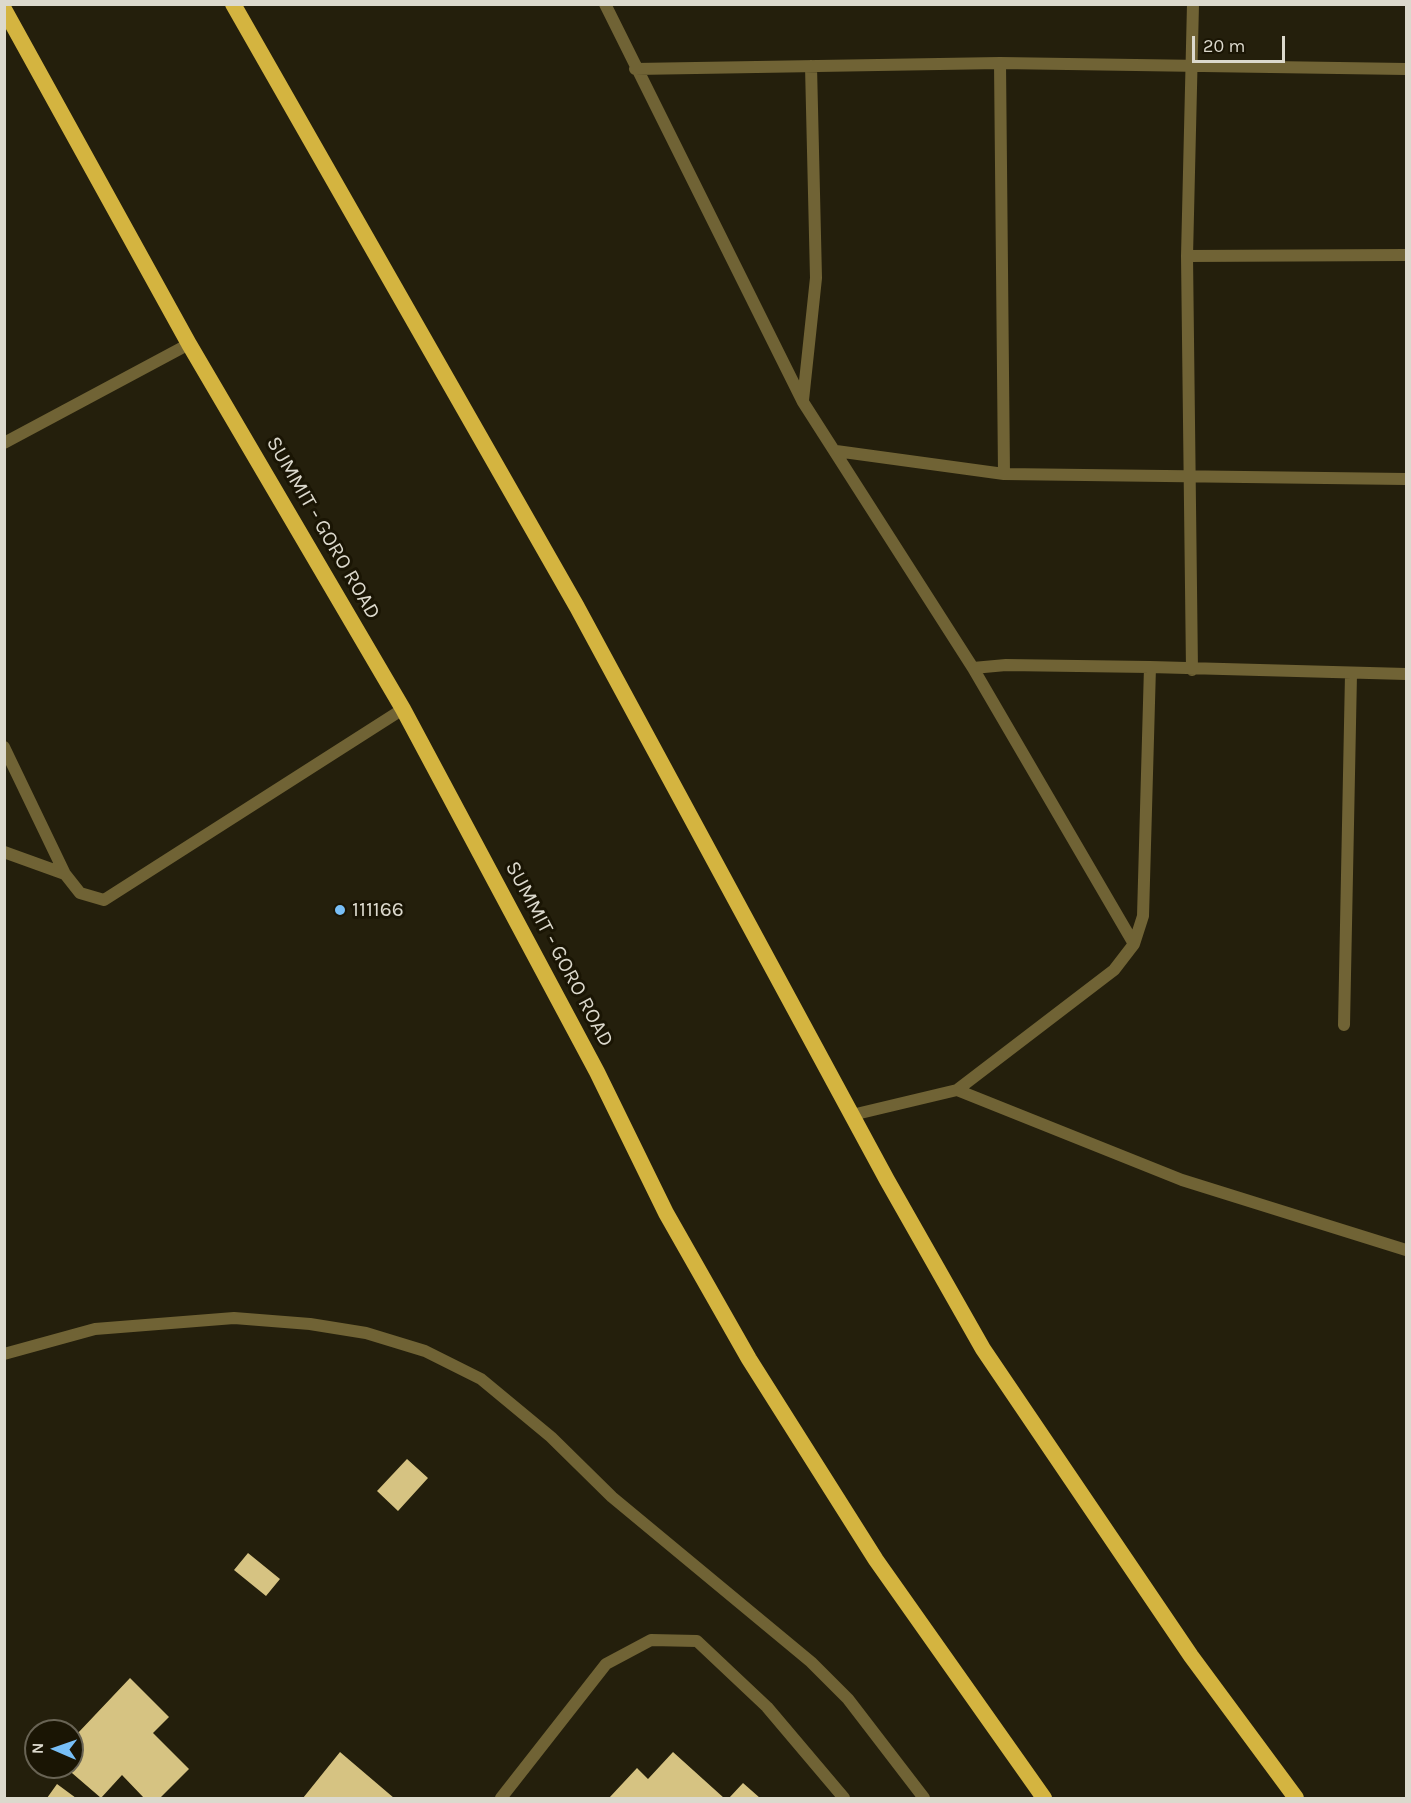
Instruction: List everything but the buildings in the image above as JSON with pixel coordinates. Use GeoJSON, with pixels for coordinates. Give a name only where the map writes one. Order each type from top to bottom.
{"type":"FeatureCollection","features":[{"type":"Feature","properties":{"kind":"highway"},"geometry":{"type":"LineString","coordinates":[[233,4],[577,606],[887,1180],[983,1349],[1191,1656],[1296,1798]]}},
{"type":"Feature","properties":{"kind":"highway","name":"SUMMIT - GORO ROAD"},"geometry":{"type":"LineString","coordinates":[[4,9],[189,344],[403,709],[597,1072],[666,1213],[749,1359],[876,1560],[1040,1794]]}},
{"type":"Feature","properties":{"kind":"street"},"geometry":{"type":"LineString","coordinates":[[605,4],[635,69],[803,402],[973,668],[1134,944]]}},
{"type":"Feature","properties":{"kind":"street"},"geometry":{"type":"LineString","coordinates":[[1192,670],[1187,256],[1193,4]]}},
{"type":"Feature","properties":{"kind":"street"},"geometry":{"type":"LineString","coordinates":[[635,69],[1000,63],[1192,68],[1407,69]]}},
{"type":"Feature","properties":{"kind":"street"},"geometry":{"type":"LineString","coordinates":[[1000,63],[1004,474]]}},
{"type":"Feature","properties":{"kind":"street"},"geometry":{"type":"LineString","coordinates":[[803,402],[816,278],[811,66]]}},
{"type":"Feature","properties":{"kind":"street"},"geometry":{"type":"LineString","coordinates":[[1187,256],[1407,255]]}},
{"type":"Feature","properties":{"kind":"street"},"geometry":{"type":"LineString","coordinates":[[4,443],[189,344]]}},
{"type":"Feature","properties":{"kind":"street"},"geometry":{"type":"LineString","coordinates":[[836,451],[1004,474],[1407,480]]}},
{"type":"Feature","properties":{"kind":"street"},"geometry":{"type":"LineString","coordinates":[[973,668],[1005,665],[1150,667],[1192,670],[1407,674]]}},
{"type":"Feature","properties":{"kind":"street"},"geometry":{"type":"LineString","coordinates":[[852,1115],[957,1090],[1114,970],[1134,944],[1143,916],[1150,667]]}},
{"type":"Feature","properties":{"kind":"street"},"geometry":{"type":"LineString","coordinates":[[1344,1025],[1351,674]]}},
{"type":"Feature","properties":{"kind":"street"},"geometry":{"type":"LineString","coordinates":[[4,747],[65,874],[80,893],[104,900],[403,709]]}},
{"type":"Feature","properties":{"kind":"street"},"geometry":{"type":"LineString","coordinates":[[4,852],[65,874]]}},
{"type":"Feature","properties":{"kind":"street"},"geometry":{"type":"LineString","coordinates":[[957,1090],[1182,1180],[1407,1250]]}},
{"type":"Feature","properties":{"kind":"street"},"geometry":{"type":"LineString","coordinates":[[4,1354],[95,1329],[234,1318],[310,1324],[366,1333],[425,1351],[489,1387],[551,1437],[612,1497],[811,1662],[848,1699],[924,1798]]}},
{"type":"Feature","properties":{"kind":"street"},"geometry":{"type":"LineString","coordinates":[[501,1798],[606,1664],[651,1640],[697,1641],[767,1707],[844,1798]]}},
{"type":"Feature","properties":{"kind":"place","name":"111166"},"geometry":{"type":"Point","coordinates":[340,910]}}]}
